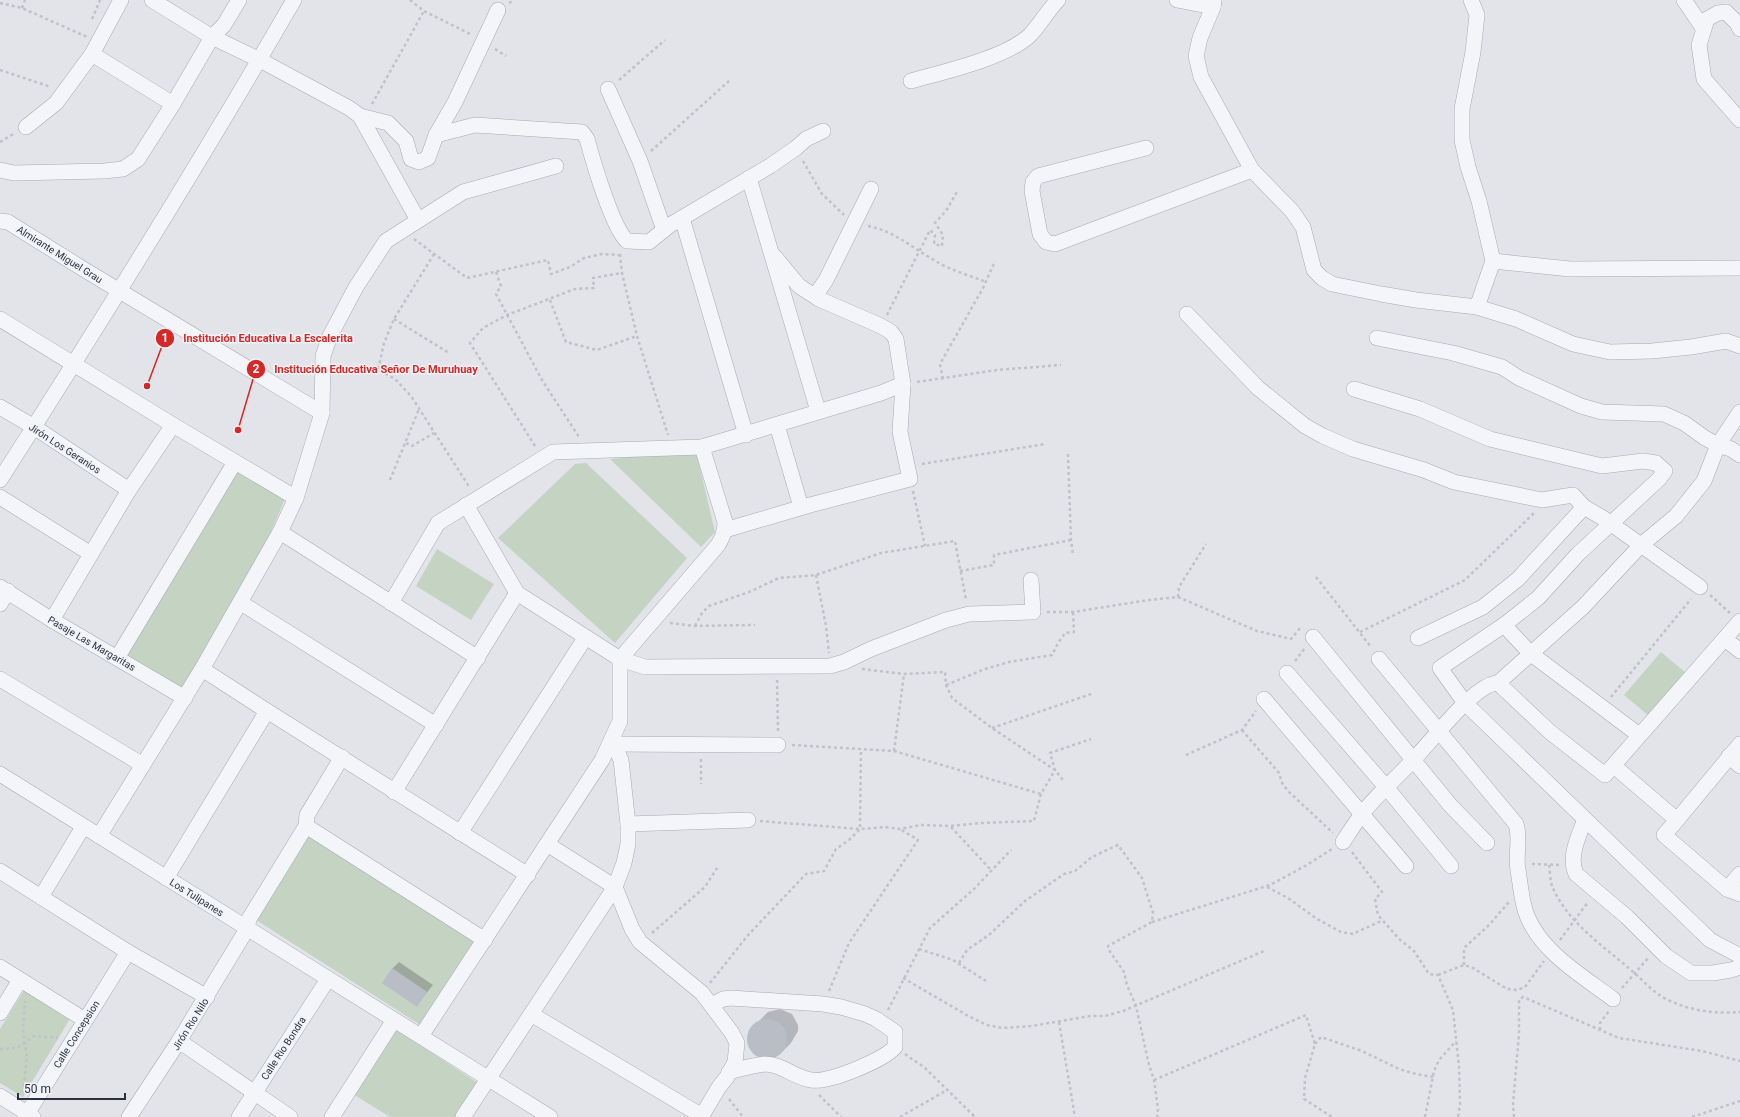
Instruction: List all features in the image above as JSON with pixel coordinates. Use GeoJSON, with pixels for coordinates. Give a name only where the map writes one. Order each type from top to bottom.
{"type":"FeatureCollection","features":[{"type":"Feature","properties":{"kind":"street"},"geometry":{"type":"LineString","coordinates":[[26,127],[56,103],[63,94],[95,48],[121,0]]}},
{"type":"Feature","properties":{"kind":"street"},"geometry":{"type":"LineString","coordinates":[[152,0],[212,37],[260,60],[362,116],[388,123],[406,141],[411,159],[419,162],[428,158],[436,135],[455,102],[498,10]]}},
{"type":"Feature","properties":{"kind":"street"},"geometry":{"type":"LineString","coordinates":[[0,170],[14,173],[104,171],[123,168],[138,159],[173,104],[212,37],[224,25],[239,0]]}},
{"type":"Feature","properties":{"kind":"street"},"geometry":{"type":"LineString","coordinates":[[0,480],[119,291],[260,60],[294,0]]}},
{"type":"Feature","properties":{"kind":"street"},"geometry":{"type":"LineString","coordinates":[[911,81],[957,68],[1004,52],[1028,37],[1046,17],[1058,0]]}},
{"type":"Feature","properties":{"kind":"street"},"geometry":{"type":"LineString","coordinates":[[1178,0],[1213,3],[1200,38],[1196,56],[1201,77],[1252,170],[1292,211],[1303,227],[1314,270],[1322,278],[1332,284],[1402,297],[1477,307],[1516,319],[1573,344],[1610,352],[1652,351],[1691,347],[1726,341],[1740,346]]}},
{"type":"Feature","properties":{"kind":"street"},"geometry":{"type":"LineString","coordinates":[[1471,0],[1477,15],[1473,52],[1462,109],[1462,140],[1468,167],[1479,201],[1492,261],[1477,307]]}},
{"type":"Feature","properties":{"kind":"street"},"geometry":{"type":"LineString","coordinates":[[1684,0],[1703,28]]}},
{"type":"Feature","properties":{"kind":"street"},"geometry":{"type":"LineString","coordinates":[[1740,29],[1737,22],[1726,12],[1718,13],[1707,19],[1699,45],[1704,79],[1740,120]]}},
{"type":"Feature","properties":{"kind":"street"},"geometry":{"type":"LineString","coordinates":[[95,48],[173,104]]}},
{"type":"Feature","properties":{"kind":"street"},"geometry":{"type":"LineString","coordinates":[[608,89],[640,161],[664,230]]}},
{"type":"Feature","properties":{"kind":"street"},"geometry":{"type":"LineString","coordinates":[[362,116],[418,220]]}},
{"type":"Feature","properties":{"kind":"street"},"geometry":{"type":"LineString","coordinates":[[436,135],[475,125],[582,132],[587,139],[619,231],[627,241],[649,242],[682,218],[749,178],[796,148],[806,139],[822,131]]}},
{"type":"Feature","properties":{"kind":"street"},"geometry":{"type":"LineString","coordinates":[[1146,148],[1038,176],[1033,182],[1032,191],[1040,234],[1046,242],[1055,244],[1252,170]]}},
{"type":"Feature","properties":{"kind":"street"},"geometry":{"type":"LineString","coordinates":[[99,836],[185,698],[241,603],[280,532],[296,498],[322,413],[323,356],[330,336],[356,287],[386,241],[464,192],[556,166]]}},
{"type":"Feature","properties":{"kind":"street"},"geometry":{"type":"LineString","coordinates":[[749,178],[818,411]]}},
{"type":"Feature","properties":{"kind":"street"},"geometry":{"type":"LineString","coordinates":[[819,299],[817,293],[826,280],[871,189]]}},
{"type":"Feature","properties":{"kind":"street"},"geometry":{"type":"LineString","coordinates":[[682,218],[746,435]]}},
{"type":"Feature","properties":{"kind":"street","name":"Almirante Miguel Grau"},"geometry":{"type":"LineString","coordinates":[[0,221],[8,222],[119,291],[322,413]]}},
{"type":"Feature","properties":{"kind":"street"},"geometry":{"type":"LineString","coordinates":[[725,530],[801,508],[909,473],[900,432],[903,384],[896,339],[892,332],[882,326],[819,299],[799,286],[771,253]]}},
{"type":"Feature","properties":{"kind":"street"},"geometry":{"type":"LineString","coordinates":[[1492,261],[1570,269],[1740,268]]}},
{"type":"Feature","properties":{"kind":"street"},"geometry":{"type":"LineString","coordinates":[[1187,314],[1258,388],[1305,426],[1322,436],[1353,449],[1424,470],[1454,482],[1542,500],[1573,495],[1584,507],[1603,518],[1700,587]]}},
{"type":"Feature","properties":{"kind":"street"},"geometry":{"type":"LineString","coordinates":[[0,319],[296,498]]}},
{"type":"Feature","properties":{"kind":"street"},"geometry":{"type":"LineString","coordinates":[[1377,338],[1453,353],[1502,367],[1519,378],[1574,403],[1602,412],[1664,414],[1684,423],[1705,438],[1718,445],[1732,449],[1740,455]]}},
{"type":"Feature","properties":{"kind":"street"},"geometry":{"type":"LineString","coordinates":[[391,604],[438,523],[471,501],[553,452],[702,447],[746,435],[903,384]]}},
{"type":"Feature","properties":{"kind":"street"},"geometry":{"type":"LineString","coordinates":[[1354,389],[1420,409],[1490,439],[1554,453],[1602,466],[1643,461],[1656,463],[1665,471],[1660,479],[1578,554],[1538,598],[1504,625],[1440,668],[1465,703],[1710,940],[1740,956]]}},
{"type":"Feature","properties":{"kind":"street","name":"Jirón Los Geranios"},"geometry":{"type":"LineString","coordinates":[[0,407],[34,427],[129,490]]}},
{"type":"Feature","properties":{"kind":"street"},"geometry":{"type":"LineString","coordinates":[[1498,683],[1530,652],[1583,607],[1641,545],[1676,516],[1704,481],[1718,445],[1740,412]]}},
{"type":"Feature","properties":{"kind":"street"},"geometry":{"type":"LineString","coordinates":[[52,620],[129,490],[173,425]]}},
{"type":"Feature","properties":{"kind":"street"},"geometry":{"type":"LineString","coordinates":[[777,425],[801,508]]}},
{"type":"Feature","properties":{"kind":"street"},"geometry":{"type":"LineString","coordinates":[[420,1036],[528,875],[611,744],[620,721],[620,659],[718,545],[725,530],[725,522],[702,447]]}},
{"type":"Feature","properties":{"kind":"street"},"geometry":{"type":"LineString","coordinates":[[117,658],[235,462]]}},
{"type":"Feature","properties":{"kind":"street"},"geometry":{"type":"LineString","coordinates":[[0,496],[91,554]]}},
{"type":"Feature","properties":{"kind":"street"},"geometry":{"type":"LineString","coordinates":[[471,501],[517,593],[585,638],[620,659],[645,667],[830,666],[844,662],[871,649],[946,620],[969,614],[1033,612],[1031,580]]}},
{"type":"Feature","properties":{"kind":"street"},"geometry":{"type":"LineString","coordinates":[[1418,638],[1483,607],[1518,579],[1584,507]]}},
{"type":"Feature","properties":{"kind":"street"},"geometry":{"type":"LineString","coordinates":[[280,532],[478,658]]}},
{"type":"Feature","properties":{"kind":"street"},"geometry":{"type":"LineString","coordinates":[[0,604],[4,589]]}},
{"type":"Feature","properties":{"kind":"street","name":"Pasaje Las Margaritas"},"geometry":{"type":"LineString","coordinates":[[4,589],[52,620],[185,698]]}},
{"type":"Feature","properties":{"kind":"street"},"geometry":{"type":"LineString","coordinates":[[394,792],[517,593]]}},
{"type":"Feature","properties":{"kind":"street"},"geometry":{"type":"LineString","coordinates":[[241,603],[436,725]]}},
{"type":"Feature","properties":{"kind":"street"},"geometry":{"type":"LineString","coordinates":[[1343,842],[1362,814],[1386,787],[1414,760],[1439,730],[1465,703],[1492,683],[1498,683],[1550,732],[1605,775],[1740,621]]}},
{"type":"Feature","properties":{"kind":"street"},"geometry":{"type":"LineString","coordinates":[[1504,625],[1530,652],[1639,735]]}},
{"type":"Feature","properties":{"kind":"street"},"geometry":{"type":"LineString","coordinates":[[1314,637],[1450,805],[1487,843]]}},
{"type":"Feature","properties":{"kind":"street"},"geometry":{"type":"LineString","coordinates":[[460,833],[585,638]]}},
{"type":"Feature","properties":{"kind":"street"},"geometry":{"type":"LineString","coordinates":[[1725,639],[1740,651]]}},
{"type":"Feature","properties":{"kind":"street"},"geometry":{"type":"LineString","coordinates":[[1379,659],[1516,824],[1519,834],[1517,864],[1524,907],[1533,927],[1551,951],[1613,1000]]}},
{"type":"Feature","properties":{"kind":"street"},"geometry":{"type":"LineString","coordinates":[[202,669],[394,792],[528,875]]}},
{"type":"Feature","properties":{"kind":"street"},"geometry":{"type":"LineString","coordinates":[[1287,673],[1386,787],[1451,866]]}},
{"type":"Feature","properties":{"kind":"street"},"geometry":{"type":"LineString","coordinates":[[0,679],[143,766]]}},
{"type":"Feature","properties":{"kind":"street"},"geometry":{"type":"LineString","coordinates":[[1264,700],[1406,866]]}},
{"type":"Feature","properties":{"kind":"street"},"geometry":{"type":"LineString","coordinates":[[166,878],[266,711]]}},
{"type":"Feature","properties":{"kind":"street"},"geometry":{"type":"LineString","coordinates":[[611,744],[778,745]]}},
{"type":"Feature","properties":{"kind":"street"},"geometry":{"type":"LineString","coordinates":[[464,1117],[488,1078],[615,887],[624,863],[628,844],[628,824],[621,760],[616,749],[611,744]]}},
{"type":"Feature","properties":{"kind":"street"},"geometry":{"type":"LineString","coordinates":[[1740,744],[1735,761],[1664,835],[1733,892],[1740,874]]}},
{"type":"Feature","properties":{"kind":"street","name":"Jirón Rio Nilo"},"geometry":{"type":"LineString","coordinates":[[129,1117],[180,1041],[248,929],[249,919],[306,826],[307,815],[342,758]]}},
{"type":"Feature","properties":{"kind":"street"},"geometry":{"type":"LineString","coordinates":[[1614,766],[1677,820]]}},
{"type":"Feature","properties":{"kind":"street","name":"Los Tulipanes"},"geometry":{"type":"LineString","coordinates":[[0,774],[550,1117]]}},
{"type":"Feature","properties":{"kind":"street"},"geometry":{"type":"LineString","coordinates":[[1585,819],[1573,855],[1572,866],[1576,874],[1632,920],[1657,948],[1678,965],[1691,973],[1713,973],[1740,967]]}},
{"type":"Feature","properties":{"kind":"street"},"geometry":{"type":"LineString","coordinates":[[628,824],[748,820]]}},
{"type":"Feature","properties":{"kind":"street"},"geometry":{"type":"LineString","coordinates":[[306,826],[485,940]]}},
{"type":"Feature","properties":{"kind":"street"},"geometry":{"type":"LineString","coordinates":[[41,897],[83,827]]}},
{"type":"Feature","properties":{"kind":"street"},"geometry":{"type":"LineString","coordinates":[[531,1014],[701,1116],[735,1062],[737,1043],[732,1033],[702,993],[640,942],[632,929],[615,887],[547,844]]}},
{"type":"Feature","properties":{"kind":"street"},"geometry":{"type":"LineString","coordinates":[[0,872],[128,952],[207,997]]}},
{"type":"Feature","properties":{"kind":"street","name":"Calle Concepsion"},"geometry":{"type":"LineString","coordinates":[[28,1116],[85,1020],[128,952]]}},
{"type":"Feature","properties":{"kind":"street"},"geometry":{"type":"LineString","coordinates":[[0,967],[85,1020]]}},
{"type":"Feature","properties":{"kind":"street","name":"Calle Rio Bondra"},"geometry":{"type":"LineString","coordinates":[[239,1117],[328,979]]}},
{"type":"Feature","properties":{"kind":"street"},"geometry":{"type":"LineString","coordinates":[[0,1013],[20,980]]}},
{"type":"Feature","properties":{"kind":"street"},"geometry":{"type":"LineString","coordinates":[[712,1005],[723,999],[732,998],[823,1004],[864,1014],[882,1023],[895,1032],[895,1047],[885,1056],[828,1080],[812,1080],[793,1074],[778,1066],[766,1064],[729,1072]]}},
{"type":"Feature","properties":{"kind":"street"},"geometry":{"type":"LineString","coordinates":[[332,1117],[394,1020]]}},
{"type":"Feature","properties":{"kind":"street"},"geometry":{"type":"LineString","coordinates":[[180,1041],[290,1117]]}},
{"type":"Feature","properties":{"kind":"street"},"geometry":{"type":"LineString","coordinates":[[0,1096],[28,1116]]}},
{"type":"Feature","properties":{"kind":"path"},"geometry":{"type":"LineString","coordinates":[[22,8],[25,0]]}},
{"type":"Feature","properties":{"kind":"path"},"geometry":{"type":"LineString","coordinates":[[92,19],[100,0]]}},
{"type":"Feature","properties":{"kind":"path"},"geometry":{"type":"LineString","coordinates":[[410,0],[424,10],[483,40],[506,56]]}},
{"type":"Feature","properties":{"kind":"path"},"geometry":{"type":"LineString","coordinates":[[0,3],[22,8],[95,48]]}},
{"type":"Feature","properties":{"kind":"path"},"geometry":{"type":"LineString","coordinates":[[362,116],[424,10]]}},
{"type":"Feature","properties":{"kind":"path"},"geometry":{"type":"LineString","coordinates":[[608,89],[665,40]]}},
{"type":"Feature","properties":{"kind":"path"},"geometry":{"type":"LineString","coordinates":[[0,70],[43,84],[63,94]]}},
{"type":"Feature","properties":{"kind":"path"},"geometry":{"type":"LineString","coordinates":[[640,161],[729,81]]}},
{"type":"Feature","properties":{"kind":"path"},"geometry":{"type":"LineString","coordinates":[[796,148],[822,194],[840,213],[853,223],[890,232],[920,250],[934,261],[986,282]]}},
{"type":"Feature","properties":{"kind":"path"},"geometry":{"type":"LineString","coordinates":[[882,326],[930,230],[935,235],[934,244],[942,246],[943,235],[935,223],[946,211],[958,190]]}},
{"type":"Feature","properties":{"kind":"path"},"geometry":{"type":"LineString","coordinates":[[402,231],[467,278],[548,260],[551,274],[570,267],[584,258],[602,254],[619,255]]}},
{"type":"Feature","properties":{"kind":"path"},"geometry":{"type":"LineString","coordinates":[[627,241],[619,255],[622,272],[637,336],[672,448]]}},
{"type":"Feature","properties":{"kind":"path"},"geometry":{"type":"LineString","coordinates":[[434,254],[394,320],[384,343],[378,370],[395,379],[411,396],[434,433],[471,501]]}},
{"type":"Feature","properties":{"kind":"path"},"geometry":{"type":"LineString","coordinates":[[943,379],[940,364],[986,282],[995,260]]}},
{"type":"Feature","properties":{"kind":"path"},"geometry":{"type":"LineString","coordinates":[[496,272],[501,286],[496,294],[507,316],[542,380],[588,451]]}},
{"type":"Feature","properties":{"kind":"path"},"geometry":{"type":"LineString","coordinates":[[543,458],[470,343],[483,328],[507,316],[575,289],[594,288],[593,278],[622,272]]}},
{"type":"Feature","properties":{"kind":"path"},"geometry":{"type":"LineString","coordinates":[[550,300],[566,342],[598,350],[637,336]]}},
{"type":"Feature","properties":{"kind":"path"},"geometry":{"type":"LineString","coordinates":[[394,320],[449,353]]}},
{"type":"Feature","properties":{"kind":"path"},"geometry":{"type":"LineString","coordinates":[[903,384],[997,370],[1062,364]]}},
{"type":"Feature","properties":{"kind":"path"},"geometry":{"type":"LineString","coordinates":[[390,480],[419,409]]}},
{"type":"Feature","properties":{"kind":"path"},"geometry":{"type":"LineString","coordinates":[[406,443],[412,446],[434,433]]}},
{"type":"Feature","properties":{"kind":"path"},"geometry":{"type":"LineString","coordinates":[[925,546],[909,473],[1045,444]]}},
{"type":"Feature","properties":{"kind":"path"},"geometry":{"type":"LineString","coordinates":[[1068,454],[1071,540],[1073,555]]}},
{"type":"Feature","properties":{"kind":"path"},"geometry":{"type":"LineString","coordinates":[[1360,632],[1465,580],[1538,508],[1542,500]]}},
{"type":"Feature","properties":{"kind":"path"},"geometry":{"type":"LineString","coordinates":[[960,571],[994,565],[994,555],[1071,540]]}},
{"type":"Feature","properties":{"kind":"path"},"geometry":{"type":"LineString","coordinates":[[694,626],[702,613],[709,606],[749,592],[779,578],[816,575],[881,554],[955,541],[969,614]]}},
{"type":"Feature","properties":{"kind":"path"},"geometry":{"type":"LineString","coordinates":[[1178,597],[1179,587],[1206,544]]}},
{"type":"Feature","properties":{"kind":"path"},"geometry":{"type":"LineString","coordinates":[[816,575],[826,626],[830,666]]}},
{"type":"Feature","properties":{"kind":"path"},"geometry":{"type":"LineString","coordinates":[[1316,577],[1360,632],[1379,659]]}},
{"type":"Feature","properties":{"kind":"path"},"geometry":{"type":"LineString","coordinates":[[1603,708],[1700,587],[1740,621]]}},
{"type":"Feature","properties":{"kind":"path"},"geometry":{"type":"LineString","coordinates":[[1033,612],[1073,612],[1178,597],[1257,631],[1291,639],[1302,626],[1305,626],[1314,637]]}},
{"type":"Feature","properties":{"kind":"path"},"geometry":{"type":"LineString","coordinates":[[946,685],[985,669],[1010,662],[1052,655],[1065,633],[1074,632],[1073,612]]}},
{"type":"Feature","properties":{"kind":"path"},"geometry":{"type":"LineString","coordinates":[[653,621],[694,626],[755,625]]}},
{"type":"Feature","properties":{"kind":"path"},"geometry":{"type":"LineString","coordinates":[[777,667],[778,745],[894,751],[1041,794]]}},
{"type":"Feature","properties":{"kind":"path"},"geometry":{"type":"LineString","coordinates":[[859,669],[904,674],[945,672],[946,685],[952,698],[992,728],[1054,770],[1063,780]]}},
{"type":"Feature","properties":{"kind":"path"},"geometry":{"type":"LineString","coordinates":[[894,751],[904,674]]}},
{"type":"Feature","properties":{"kind":"path"},"geometry":{"type":"LineString","coordinates":[[992,728],[1091,694]]}},
{"type":"Feature","properties":{"kind":"path"},"geometry":{"type":"LineString","coordinates":[[1242,730],[1279,773],[1282,783],[1288,791],[1343,842],[1382,892],[1375,900],[1378,915],[1386,926],[1414,951],[1429,974],[1438,975],[1464,965],[1472,968],[1507,989],[1517,990],[1525,987],[1596,891]]}},
{"type":"Feature","properties":{"kind":"path"},"geometry":{"type":"LineString","coordinates":[[748,820],[860,829],[885,827],[900,829],[920,825],[950,826],[1034,821],[1041,794],[1054,770],[1050,753],[1091,739]]}},
{"type":"Feature","properties":{"kind":"path"},"geometry":{"type":"LineString","coordinates":[[700,745],[701,784]]}},
{"type":"Feature","properties":{"kind":"path"},"geometry":{"type":"LineString","coordinates":[[702,993],[749,934],[806,874],[824,871],[836,848],[849,840],[860,829],[861,749]]}},
{"type":"Feature","properties":{"kind":"path"},"geometry":{"type":"LineString","coordinates":[[950,826],[991,870]]}},
{"type":"Feature","properties":{"kind":"path"},"geometry":{"type":"LineString","coordinates":[[823,1004],[849,943],[918,840],[900,829]]}},
{"type":"Feature","properties":{"kind":"path"},"geometry":{"type":"LineString","coordinates":[[1157,1117],[1158,1109],[1154,1080],[1149,1065],[1136,1006],[1127,985],[1124,972],[1109,950],[1108,946],[1152,922],[1266,887],[1307,866],[1343,842]]}},
{"type":"Feature","properties":{"kind":"path"},"geometry":{"type":"LineString","coordinates":[[959,963],[967,950],[990,935],[1026,901],[1064,874],[1075,871],[1092,857],[1118,845],[1142,878],[1152,913],[1152,922]]}},
{"type":"Feature","properties":{"kind":"path"},"geometry":{"type":"LineString","coordinates":[[882,1023],[903,978],[930,928],[974,889],[1011,850]]}},
{"type":"Feature","properties":{"kind":"path"},"geometry":{"type":"LineString","coordinates":[[1517,864],[1572,866]]}},
{"type":"Feature","properties":{"kind":"path"},"geometry":{"type":"LineString","coordinates":[[1549,865],[1552,885],[1562,904],[1574,921],[1647,986],[1673,1002],[1691,1008],[1712,1012],[1740,1012]]}},
{"type":"Feature","properties":{"kind":"path"},"geometry":{"type":"LineString","coordinates":[[640,942],[706,887],[717,868]]}},
{"type":"Feature","properties":{"kind":"path"},"geometry":{"type":"LineString","coordinates":[[1266,887],[1288,898],[1317,919],[1341,932],[1353,934],[1383,920]]}},
{"type":"Feature","properties":{"kind":"path"},"geometry":{"type":"LineString","coordinates":[[1464,965],[1464,948],[1489,925],[1522,889]]}},
{"type":"Feature","properties":{"kind":"path"},"geometry":{"type":"LineString","coordinates":[[1600,1030],[1600,1023],[1611,1008],[1613,1000],[1634,973],[1657,948]]}},
{"type":"Feature","properties":{"kind":"path"},"geometry":{"type":"LineString","coordinates":[[919,949],[959,963],[986,981]]}},
{"type":"Feature","properties":{"kind":"path"},"geometry":{"type":"LineString","coordinates":[[903,978],[987,1025],[1002,1028],[1059,1022],[1090,1016],[1105,1016],[1136,1006],[1264,951]]}},
{"type":"Feature","properties":{"kind":"path"},"geometry":{"type":"LineString","coordinates":[[1438,975],[1445,988],[1453,1010],[1460,1104],[1458,1117]]}},
{"type":"Feature","properties":{"kind":"path"},"geometry":{"type":"LineString","coordinates":[[23,1096],[27,1058],[23,1032],[25,997]]}},
{"type":"Feature","properties":{"kind":"path"},"geometry":{"type":"LineString","coordinates":[[1514,1117],[1513,1104],[1519,1000],[1523,997],[1619,1038],[1702,1051],[1740,1061]]}},
{"type":"Feature","properties":{"kind":"path"},"geometry":{"type":"LineString","coordinates":[[1154,1080],[1306,1015],[1315,1044]]}},
{"type":"Feature","properties":{"kind":"path"},"geometry":{"type":"LineString","coordinates":[[1059,1022],[1074,1117]]}},
{"type":"Feature","properties":{"kind":"path"},"geometry":{"type":"LineString","coordinates":[[0,1049],[17,1048],[34,1036],[58,1038]]}},
{"type":"Feature","properties":{"kind":"path"},"geometry":{"type":"LineString","coordinates":[[1332,1117],[1304,1100],[1305,1078],[1315,1044],[1321,1037],[1362,1051],[1399,1069],[1434,1077]]}},
{"type":"Feature","properties":{"kind":"path"},"geometry":{"type":"LineString","coordinates":[[1424,1117],[1434,1077],[1434,1071],[1439,1060],[1456,1040]]}},
{"type":"Feature","properties":{"kind":"path"},"geometry":{"type":"LineString","coordinates":[[895,1047],[925,1068],[975,1117]]}},
{"type":"Feature","properties":{"kind":"path"},"geometry":{"type":"LineString","coordinates":[[719,1087],[743,1117]]}},
{"type":"Feature","properties":{"kind":"path"},"geometry":{"type":"LineString","coordinates":[[900,1117],[947,1090]]}},
{"type":"Feature","properties":{"kind":"path"},"geometry":{"type":"LineString","coordinates":[[1692,1117],[1740,1101]]}},
{"type":"Feature","properties":{"kind":"green space"},"geometry":{"type":"Polygon","coordinates":[[[696,451],[715,532],[701,547],[610,459],[696,451]]]}},
{"type":"Feature","properties":{"kind":"green space"},"geometry":{"type":"Polygon","coordinates":[[[586,463],[687,558],[615,643],[498,538],[575,464],[586,463]]]}},
{"type":"Feature","properties":{"kind":"green space"},"geometry":{"type":"Polygon","coordinates":[[[239,467],[287,494],[262,553],[182,690],[124,657],[239,467]]]}},
{"type":"Feature","properties":{"kind":"green space"},"geometry":{"type":"Polygon","coordinates":[[[437,549],[494,584],[471,620],[416,586],[437,549]]]}},
{"type":"Feature","properties":{"kind":"green space"},"geometry":{"type":"Polygon","coordinates":[[[1661,652],[1686,673],[1649,716],[1624,695],[1661,652]]]}},
{"type":"Feature","properties":{"kind":"green space"},"geometry":{"type":"Polygon","coordinates":[[[310,834],[477,939],[422,1026],[256,920],[310,834]]]}},
{"type":"Feature","properties":{"kind":"green space"},"geometry":{"type":"Polygon","coordinates":[[[25,989],[71,1017],[23,1097],[0,1083],[0,1029],[25,989]]]}},
{"type":"Feature","properties":{"kind":"green space"},"geometry":{"type":"Polygon","coordinates":[[[392,1027],[478,1083],[457,1117],[390,1117],[353,1094],[392,1027]]]}},
{"type":"Feature","properties":{"kind":"building"},"geometry":{"type":"Polygon","coordinates":[[[392,968],[427,992],[417,1007],[382,983],[392,968]]]}},
{"type":"Feature","properties":{"kind":"building"},"geometry":{"type":"Polygon","coordinates":[[[763,1019],[771,1019],[778,1022],[784,1028],[787,1039],[784,1050],[778,1056],[771,1059],[763,1059],[756,1056],[750,1050],[747,1043],[747,1035],[750,1028],[756,1022],[763,1019]]]}},
{"type":"Feature","properties":{"kind":"place","name":"Institución Educativa La Escalerita"},"geometry":{"type":"Point","coordinates":[147,386]}},
{"type":"Feature","properties":{"kind":"place","name":"Institución Educativa Señor De Muruhuay"},"geometry":{"type":"Point","coordinates":[238,430]}}]}
